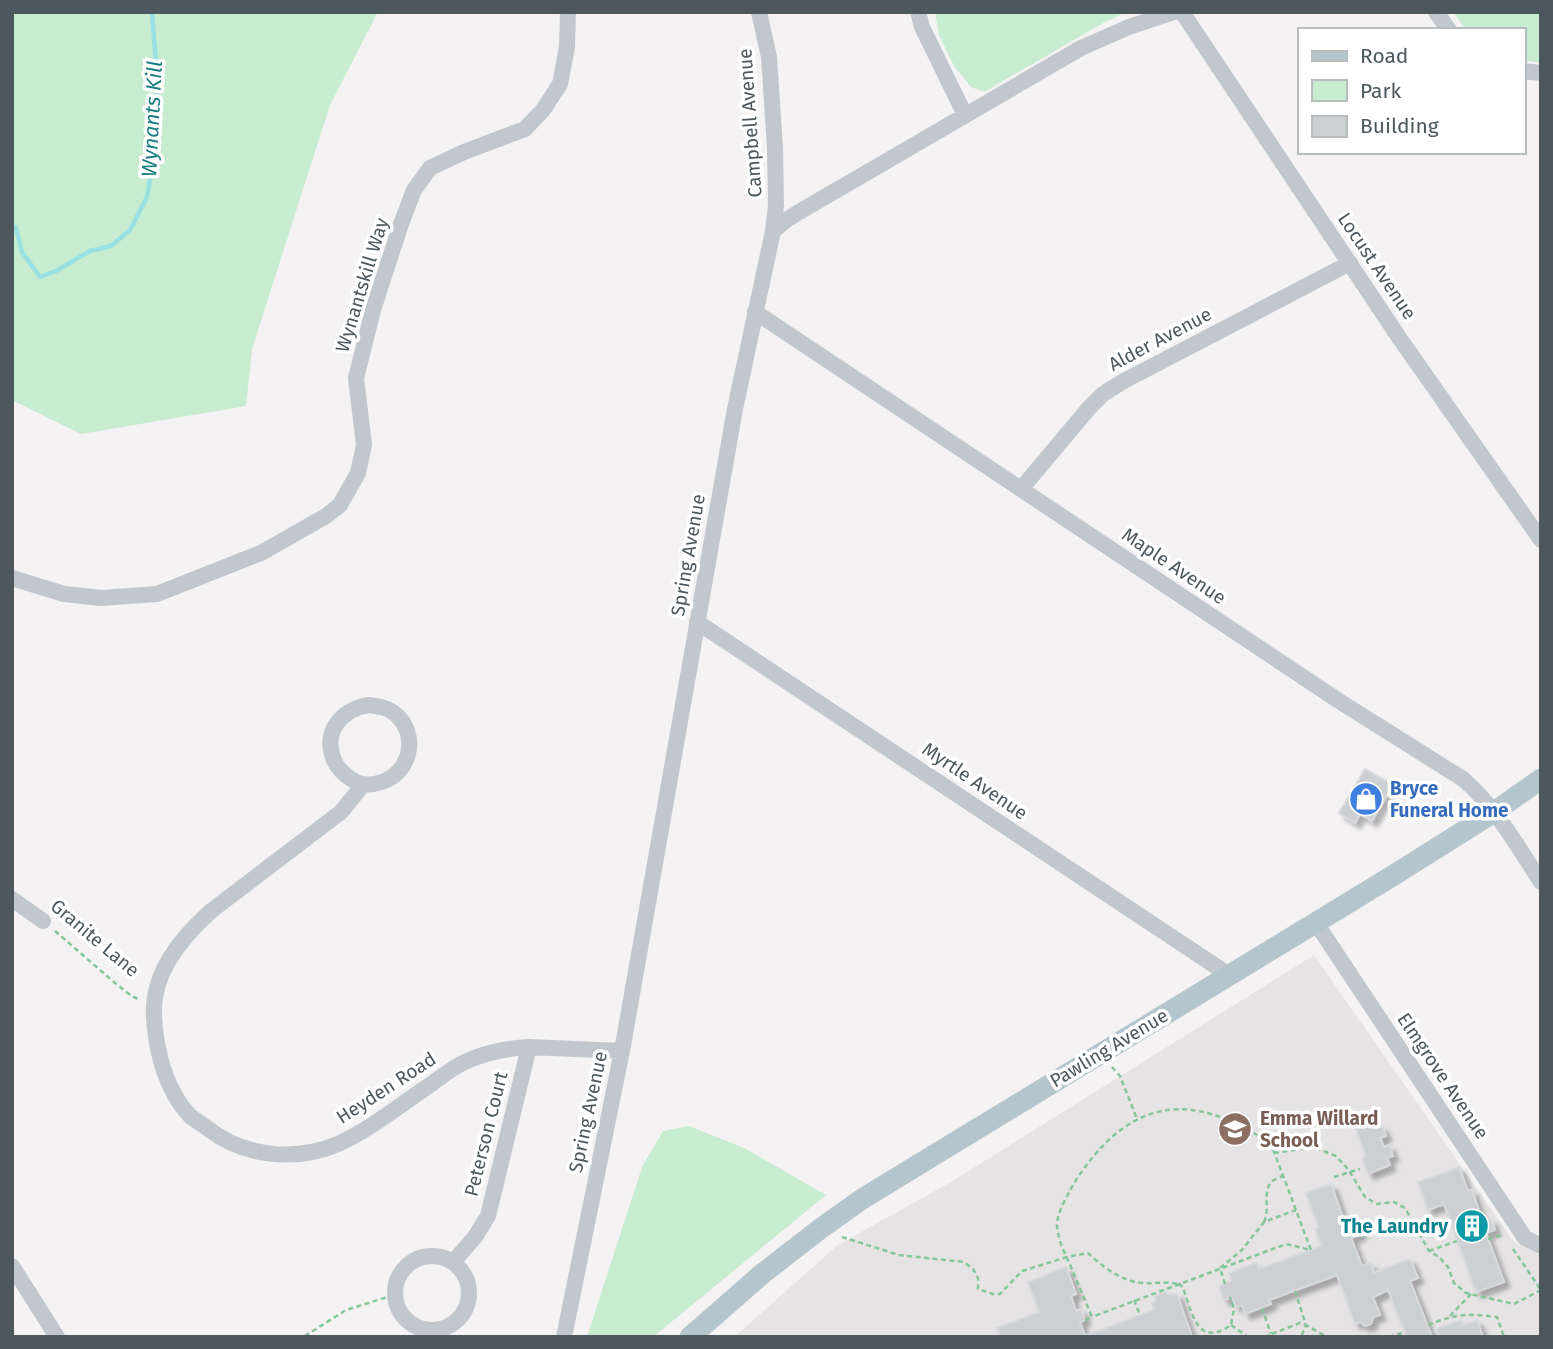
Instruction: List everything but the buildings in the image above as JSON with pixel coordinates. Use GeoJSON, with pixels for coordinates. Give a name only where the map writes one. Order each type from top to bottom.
{"type":"FeatureCollection","features":[{"type":"Feature","properties":{"kind":"main road","name":"Pawling Avenue"},"geometry":{"type":"LineString","coordinates":[[690,1337],[762,1274],[862,1199],[1316,923],[1494,812],[1541,779]]}},
{"type":"Feature","properties":{"kind":"street","name":"Wynantskill Way"},"geometry":{"type":"LineString","coordinates":[[12,578],[64,594],[101,598],[157,594],[261,553],[326,516],[340,505],[358,473],[364,445],[356,378],[373,310],[415,190],[430,167],[525,129],[544,110],[560,84],[567,47],[568,12]]}},
{"type":"Feature","properties":{"kind":"street","name":"Campbell Avenue"},"geometry":{"type":"LineString","coordinates":[[759,12],[769,57],[775,148],[776,205],[773,231]]}},
{"type":"Feature","properties":{"kind":"street"},"geometry":{"type":"LineString","coordinates":[[918,12],[922,27],[965,115]]}},
{"type":"Feature","properties":{"kind":"street"},"geometry":{"type":"LineString","coordinates":[[773,231],[799,212],[1081,48],[1129,27],[1174,12]]}},
{"type":"Feature","properties":{"kind":"street","name":"Locust Avenue"},"geometry":{"type":"LineString","coordinates":[[1182,12],[1398,336],[1541,540]]}},
{"type":"Feature","properties":{"kind":"street"},"geometry":{"type":"LineString","coordinates":[[1436,12],[1448,28]]}},
{"type":"Feature","properties":{"kind":"street","name":"Spring Avenue"},"geometry":{"type":"LineString","coordinates":[[564,1337],[622,1051],[734,409],[773,231]]}},
{"type":"Feature","properties":{"kind":"street","name":"Alder Avenue"},"geometry":{"type":"LineString","coordinates":[[1021,489],[1103,394],[1350,263]]}},
{"type":"Feature","properties":{"kind":"street","name":"Maple Avenue"},"geometry":{"type":"LineString","coordinates":[[755,312],[1339,701],[1463,779],[1480,793],[1541,882]]}},
{"type":"Feature","properties":{"kind":"street","name":"Myrtle Avenue"},"geometry":{"type":"LineString","coordinates":[[697,622],[1229,975]]}},
{"type":"Feature","properties":{"kind":"street"},"geometry":{"type":"LineString","coordinates":[[381,706],[393,712],[403,722],[410,747],[407,760],[400,771],[389,780],[363,785],[341,772],[334,761],[331,736],[336,724],[356,707],[381,706]]}},
{"type":"Feature","properties":{"kind":"street","name":"Heyden Road"},"geometry":{"type":"LineString","coordinates":[[363,785],[341,812],[191,928],[161,972],[153,1003],[154,1029],[162,1065],[174,1092],[190,1115],[237,1146],[260,1153],[313,1152],[338,1144],[465,1062],[485,1054],[529,1047],[622,1051]]}},
{"type":"Feature","properties":{"kind":"street","name":"Granite Lane"},"geometry":{"type":"LineString","coordinates":[[12,899],[43,921]]}},
{"type":"Feature","properties":{"kind":"street","name":"Elmgrove Avenue"},"geometry":{"type":"LineString","coordinates":[[1316,923],[1525,1238],[1541,1246]]}},
{"type":"Feature","properties":{"kind":"street","name":"Peterson Court"},"geometry":{"type":"LineString","coordinates":[[453,1262],[475,1237],[488,1216],[529,1047]]}},
{"type":"Feature","properties":{"kind":"street"},"geometry":{"type":"LineString","coordinates":[[431,1255],[453,1262],[463,1271],[470,1296],[460,1319],[449,1327],[436,1331],[412,1325],[402,1317],[394,1295],[401,1272],[419,1258],[431,1255]]}},
{"type":"Feature","properties":{"kind":"street"},"geometry":{"type":"LineString","coordinates":[[12,1266],[55,1336]]}},
{"type":"Feature","properties":{"kind":"path","name":"Granite Lane"},"geometry":{"type":"LineString","coordinates":[[43,921],[133,997],[153,1003]]}},
{"type":"Feature","properties":{"kind":"path"},"geometry":{"type":"LineString","coordinates":[[1119,1076],[1137,1119]]}},
{"type":"Feature","properties":{"kind":"path"},"geometry":{"type":"LineString","coordinates":[[1085,1320],[1286,1244],[1311,1250],[1273,1149],[1264,1139],[1213,1114],[1170,1110],[1137,1119],[1103,1144],[1074,1183],[1056,1224],[1092,1317]]}},
{"type":"Feature","properties":{"kind":"path"},"geometry":{"type":"LineString","coordinates":[[1274,1153],[1313,1147],[1336,1156],[1350,1172],[1365,1197],[1377,1204],[1394,1202],[1405,1208],[1429,1251],[1439,1257],[1448,1268],[1454,1283],[1466,1293],[1514,1304],[1541,1290],[1510,1245]]}},
{"type":"Feature","properties":{"kind":"path"},"geometry":{"type":"LineString","coordinates":[[1334,1177],[1360,1169]]}},
{"type":"Feature","properties":{"kind":"path"},"geometry":{"type":"LineString","coordinates":[[1220,1268],[1242,1250],[1264,1222],[1269,1186],[1273,1180],[1283,1176]]}},
{"type":"Feature","properties":{"kind":"path"},"geometry":{"type":"LineString","coordinates":[[1264,1222],[1296,1210]]}},
{"type":"Feature","properties":{"kind":"path"},"geometry":{"type":"LineString","coordinates":[[820,1228],[899,1255],[964,1262],[973,1269],[978,1278],[978,1289],[993,1294],[1000,1294],[1022,1271],[1088,1253],[1121,1278],[1141,1283],[1178,1284],[1184,1288],[1197,1327],[1211,1335],[1231,1325],[1234,1309],[1230,1297]]}},
{"type":"Feature","properties":{"kind":"path"},"geometry":{"type":"LineString","coordinates":[[1488,1239],[1503,1235]]}},
{"type":"Feature","properties":{"kind":"path"},"geometry":{"type":"LineString","coordinates":[[1429,1251],[1457,1241]]}},
{"type":"Feature","properties":{"kind":"path"},"geometry":{"type":"LineString","coordinates":[[1220,1268],[1225,1284]]}},
{"type":"Feature","properties":{"kind":"path"},"geometry":{"type":"LineString","coordinates":[[1295,1291],[1306,1325],[1301,1337]]}},
{"type":"Feature","properties":{"kind":"path"},"geometry":{"type":"LineString","coordinates":[[1450,1316],[1471,1294]]}},
{"type":"Feature","properties":{"kind":"path"},"geometry":{"type":"LineString","coordinates":[[305,1336],[346,1310],[394,1295]]}},
{"type":"Feature","properties":{"kind":"path"},"geometry":{"type":"LineString","coordinates":[[1134,1300],[1140,1315]]}},
{"type":"Feature","properties":{"kind":"path"},"geometry":{"type":"LineString","coordinates":[[1262,1308],[1271,1334]]}},
{"type":"Feature","properties":{"kind":"path"},"geometry":{"type":"LineString","coordinates":[[1428,1325],[1450,1316],[1475,1314],[1497,1317],[1504,1337]]}},
{"type":"Feature","properties":{"kind":"path"},"geometry":{"type":"LineString","coordinates":[[1264,1337],[1300,1323],[1327,1337]]}},
{"type":"Feature","properties":{"kind":"path"},"geometry":{"type":"LineString","coordinates":[[1231,1325],[1248,1337]]}},
{"type":"Feature","properties":{"kind":"path"},"geometry":{"type":"LineString","coordinates":[[1390,1337],[1405,1332]]}},
{"type":"Feature","properties":{"kind":"shaded area","name":"Emma Willard School"},"geometry":{"type":"Polygon","coordinates":[[[1314,955],[1514,1242],[1541,1256],[1541,1337],[734,1337],[838,1245],[951,1182],[1314,955]]]}},
{"type":"Feature","properties":{"kind":"green space"},"geometry":{"type":"Polygon","coordinates":[[[12,12],[378,12],[330,105],[252,349],[246,406],[81,434],[12,400],[12,12]]]}},
{"type":"Feature","properties":{"kind":"green space"},"geometry":{"type":"Polygon","coordinates":[[[935,12],[1126,12],[984,92],[971,87],[954,66],[939,35],[935,12]]]}},
{"type":"Feature","properties":{"kind":"green space"},"geometry":{"type":"Polygon","coordinates":[[[1453,12],[1541,12],[1541,63],[1525,60],[1525,28],[1465,28],[1453,12]]]}},
{"type":"Feature","properties":{"kind":"green space"},"geometry":{"type":"Polygon","coordinates":[[[689,1126],[744,1148],[826,1195],[653,1337],[587,1337],[642,1167],[663,1131],[689,1126]]]}},
{"type":"Feature","properties":{"kind":"waterway","name":"Wynants Kill"},"geometry":{"type":"LineString","coordinates":[[12,226],[16,228],[22,252],[40,277],[90,251],[111,246],[130,230],[147,197],[154,157],[158,88],[152,12]]}},
{"type":"Feature","properties":{"kind":"place","name":"Bryce Funeral Home"},"geometry":{"type":"Point","coordinates":[1366,799]}},
{"type":"Feature","properties":{"kind":"place","name":"Emma Willard School"},"geometry":{"type":"Point","coordinates":[1235,1129]}},
{"type":"Feature","properties":{"kind":"place","name":"The Laundry"},"geometry":{"type":"Point","coordinates":[1472,1226]}}]}
